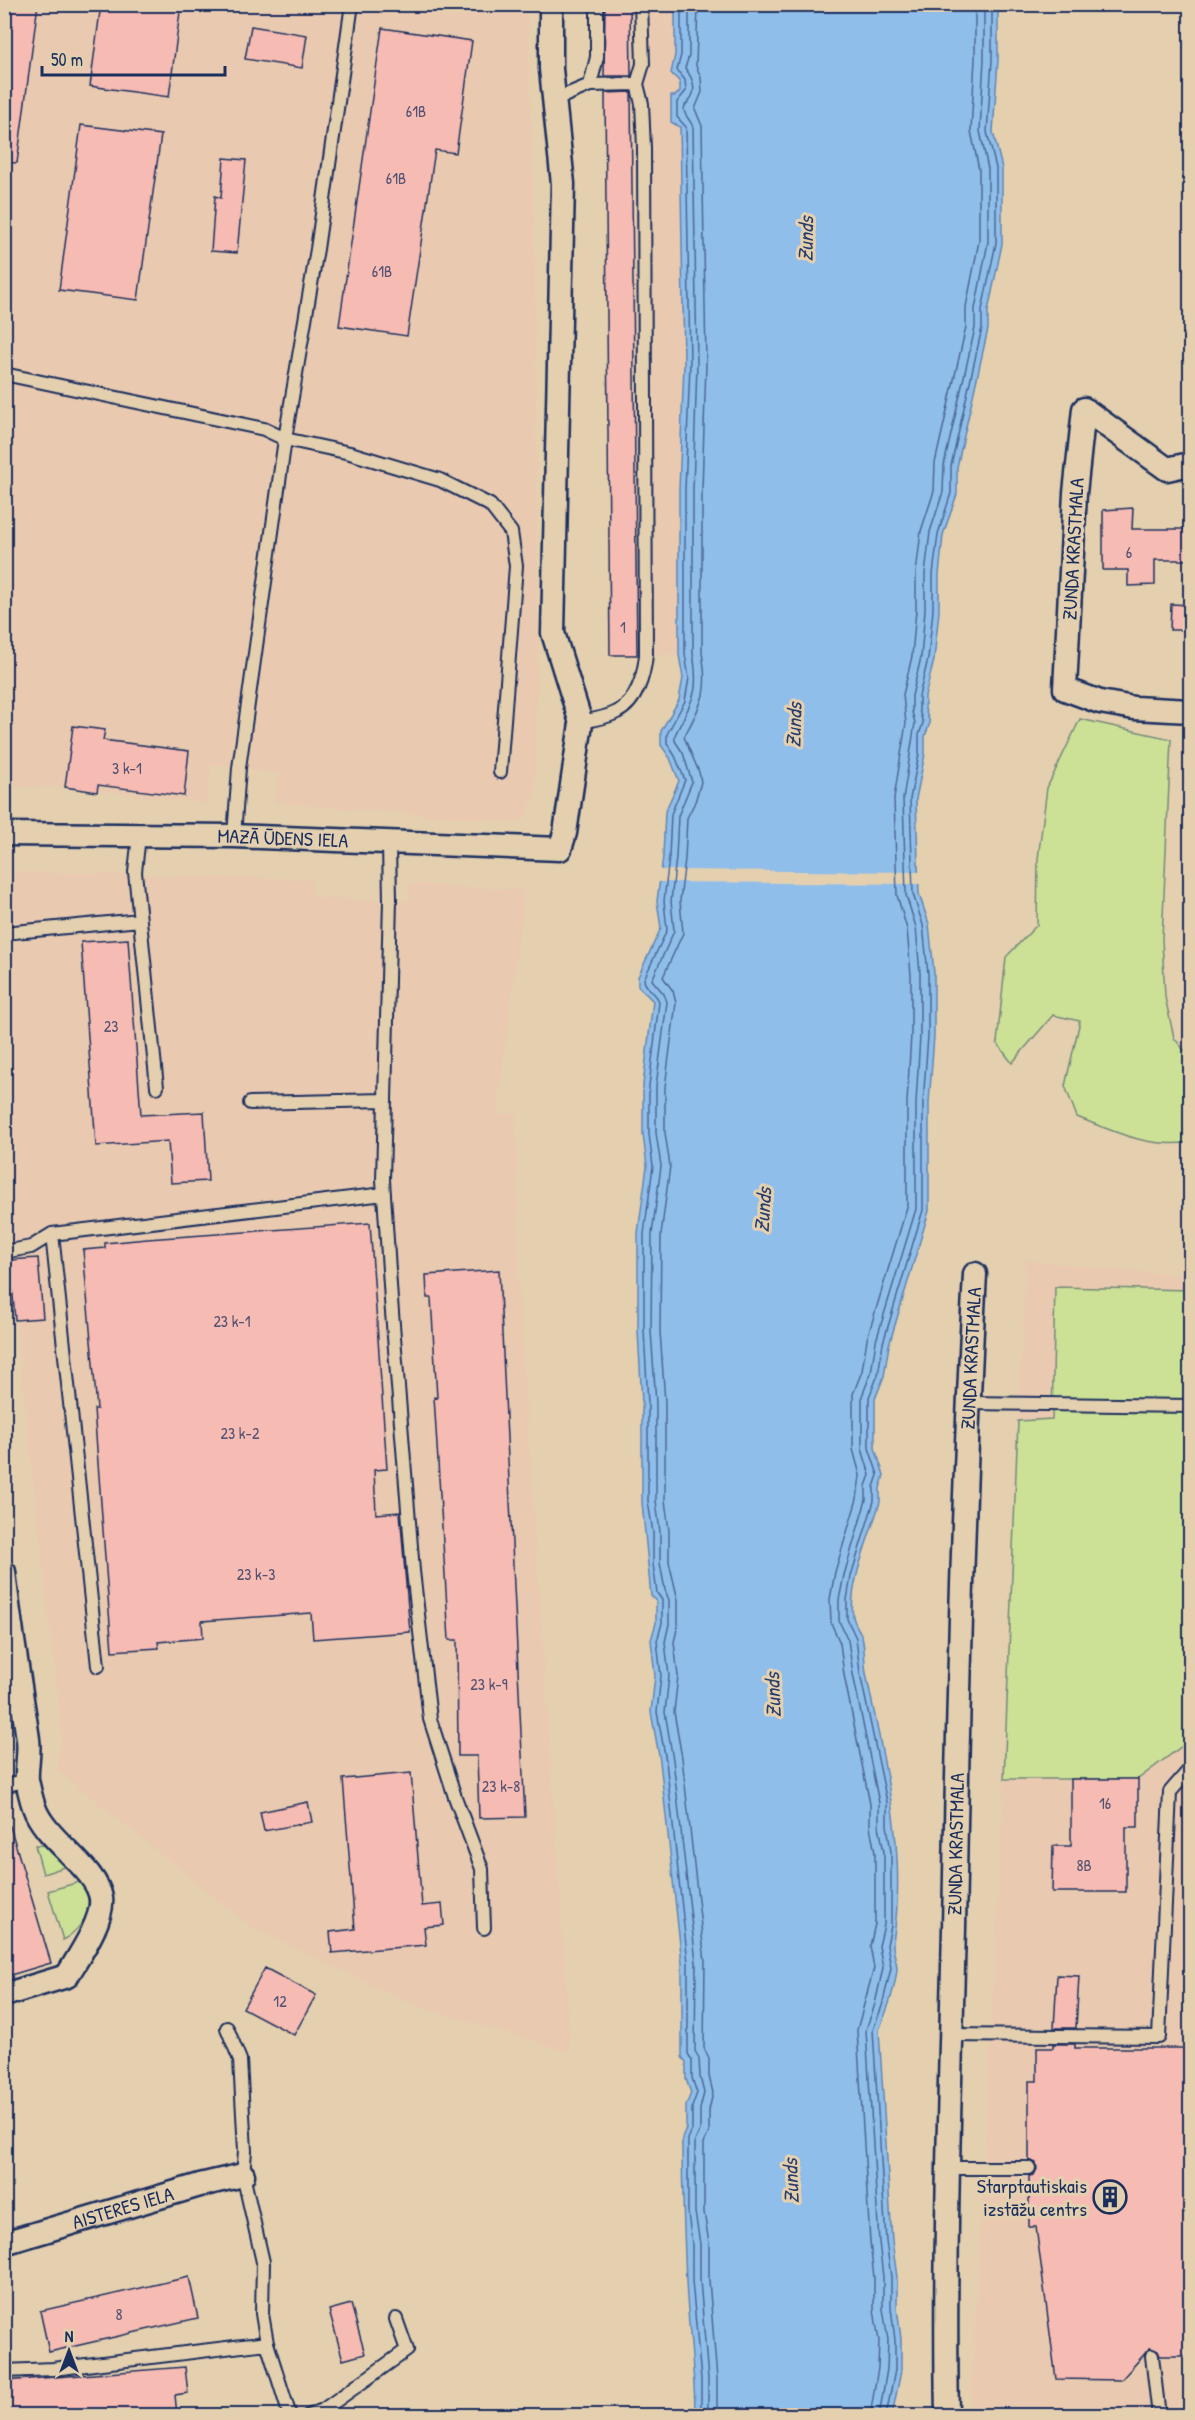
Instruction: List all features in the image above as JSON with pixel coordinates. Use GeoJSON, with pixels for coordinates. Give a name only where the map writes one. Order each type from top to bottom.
{"type":"FeatureCollection","features":[{"type":"Feature","properties":{"kind":"street"},"geometry":{"type":"LineString","coordinates":[[551,4],[551,69],[563,184],[553,633],[581,723]]}},
{"type":"Feature","properties":{"kind":"street","name":"ZUNDA KRASTMALA"},"geometry":{"type":"LineString","coordinates":[[1191,464],[1167,469],[1084,409],[1075,493],[1065,689],[1100,702],[1134,708],[1191,711]]}},
{"type":"Feature","properties":{"kind":"street","name":"MAZĀ ŪDENS IELA"},"geometry":{"type":"LineString","coordinates":[[4,834],[234,836],[389,844],[560,849],[565,833],[581,723]]}},
{"type":"Feature","properties":{"kind":"street","name":"ZUNDA KRASTMALA"},"geometry":{"type":"LineString","coordinates":[[947,2415],[951,2036],[968,1403],[975,1274]]}},
{"type":"Feature","properties":{"kind":"street"},"geometry":{"type":"LineString","coordinates":[[4,1572],[9,1622],[28,1743],[27,1780],[35,1809],[44,1824],[97,1885],[101,1909],[85,1946],[66,1976],[4,1995]]}},
{"type":"Feature","properties":{"kind":"street","name":"AISTERES IELA"},"geometry":{"type":"LineString","coordinates":[[4,2242],[200,2185],[243,2175]]}},
{"type":"Feature","properties":{"kind":"lane"},"geometry":{"type":"LineString","coordinates":[[234,836],[239,768],[285,439],[317,249],[352,4]]}},
{"type":"Feature","properties":{"kind":"lane"},"geometry":{"type":"LineString","coordinates":[[590,85],[597,57],[597,4]]}},
{"type":"Feature","properties":{"kind":"lane"},"geometry":{"type":"LineString","coordinates":[[581,723],[619,712],[636,693],[644,672],[646,655],[644,148],[642,104],[638,84],[643,64],[641,4]]}},
{"type":"Feature","properties":{"kind":"lane"},"geometry":{"type":"LineString","coordinates":[[554,100],[590,85],[638,84]]}},
{"type":"Feature","properties":{"kind":"lane"},"geometry":{"type":"LineString","coordinates":[[4,374],[264,429],[285,439],[350,453],[440,480],[490,505],[511,532],[516,566],[500,772]]}},
{"type":"Feature","properties":{"kind":"lane"},"geometry":{"type":"LineString","coordinates":[[138,836],[135,872],[157,1087]]}},
{"type":"Feature","properties":{"kind":"lane"},"geometry":{"type":"LineString","coordinates":[[389,844],[384,1194],[412,1560],[430,1719],[455,1797],[482,1869],[484,1928]]}},
{"type":"Feature","properties":{"kind":"lane"},"geometry":{"type":"LineString","coordinates":[[4,933],[140,920]]}},
{"type":"Feature","properties":{"kind":"lane"},"geometry":{"type":"LineString","coordinates":[[250,1103],[385,1100]]}},
{"type":"Feature","properties":{"kind":"lane"},"geometry":{"type":"LineString","coordinates":[[4,1252],[31,1247],[52,1234],[384,1194]]}},
{"type":"Feature","properties":{"kind":"lane"},"geometry":{"type":"LineString","coordinates":[[52,1234],[98,1666]]}},
{"type":"Feature","properties":{"kind":"lane"},"geometry":{"type":"LineString","coordinates":[[968,1403],[1191,1406]]}},
{"type":"Feature","properties":{"kind":"lane"},"geometry":{"type":"LineString","coordinates":[[951,2036],[1159,2037],[1170,1792],[1191,1769]]}},
{"type":"Feature","properties":{"kind":"lane"},"geometry":{"type":"LineString","coordinates":[[4,1786],[27,1780]]}},
{"type":"Feature","properties":{"kind":"lane"},"geometry":{"type":"LineString","coordinates":[[227,2028],[240,2060],[245,2151],[243,2175],[262,2262],[262,2314],[267,2343],[290,2415]]}},
{"type":"Feature","properties":{"kind":"lane"},"geometry":{"type":"LineString","coordinates":[[948,2168],[1029,2168]]}},
{"type":"Feature","properties":{"kind":"lane"},"geometry":{"type":"LineString","coordinates":[[308,2415],[323,2410],[407,2350],[396,2319]]}},
{"type":"Feature","properties":{"kind":"lane"},"geometry":{"type":"LineString","coordinates":[[4,2371],[53,2368],[267,2343]]}},
{"type":"Feature","properties":{"kind":"lane"},"geometry":{"type":"LineString","coordinates":[[1152,2356],[1159,2415]]}},
{"type":"Feature","properties":{"kind":"shaded area"},"geometry":{"type":"Polygon","coordinates":[[[5,5],[528,5],[535,251],[538,654],[535,793],[523,823],[274,803],[279,774],[212,764],[207,804],[65,787],[5,787],[5,5]]]}},
{"type":"Feature","properties":{"kind":"shaded area"},"geometry":{"type":"Polygon","coordinates":[[[603,5],[675,5],[675,55],[671,68],[680,82],[680,91],[675,96],[671,122],[680,127],[684,284],[684,364],[679,490],[679,655],[610,655],[603,5]]]}},
{"type":"Feature","properties":{"kind":"shaded area"},"geometry":{"type":"Polygon","coordinates":[[[4,871],[312,879],[312,897],[409,901],[410,883],[525,890],[497,1114],[516,1113],[519,1291],[571,2053],[412,2005],[249,1926],[57,1770],[62,1734],[15,1320],[5,1194],[4,871]]]}},
{"type":"Feature","properties":{"kind":"shaded area","name":"Starptautiskais izstāžu centrs"},"geometry":{"type":"Polygon","coordinates":[[[1025,1260],[1190,1276],[1190,2403],[1140,2415],[970,2416],[1004,1779],[1025,1260]]]}},
{"type":"Feature","properties":{"kind":"green space"},"geometry":{"type":"Polygon","coordinates":[[[1080,719],[1171,739],[1162,939],[1165,997],[1174,1038],[1190,1057],[1190,1142],[1175,1144],[1146,1141],[1077,1117],[1065,1086],[1080,1021],[1053,1015],[1012,1063],[997,1043],[1006,957],[1037,925],[1038,859],[1047,788],[1080,719]]]}},
{"type":"Feature","properties":{"kind":"green space"},"geometry":{"type":"Polygon","coordinates":[[[1055,1287],[1190,1290],[1190,1740],[1138,1779],[1004,1779],[1018,1421],[1052,1419],[1055,1287]]]}},
{"type":"Feature","properties":{"kind":"green space"},"geometry":{"type":"Polygon","coordinates":[[[35,1845],[53,1846],[71,1865],[43,1874],[35,1845]]]}},
{"type":"Feature","properties":{"kind":"green space"},"geometry":{"type":"Polygon","coordinates":[[[83,1881],[88,1899],[86,1915],[78,1928],[63,1940],[48,1891],[83,1881]]]}},
{"type":"Feature","properties":{"kind":"water","name":"Zunds"},"geometry":{"type":"Polygon","coordinates":[[[675,5],[998,5],[998,60],[993,132],[1002,168],[1002,244],[988,311],[988,329],[957,467],[957,494],[943,535],[934,660],[925,696],[925,709],[930,723],[925,736],[925,754],[916,799],[919,894],[929,924],[934,973],[934,1036],[929,1103],[929,1211],[889,1345],[884,1376],[875,1399],[875,1448],[884,1475],[880,1488],[880,1502],[857,1575],[852,1604],[854,1619],[863,1642],[866,1673],[892,1807],[898,1875],[893,1945],[897,1969],[893,1993],[879,2030],[892,2241],[901,2339],[901,2371],[892,2415],[695,2415],[686,2281],[682,2156],[682,2138],[686,2129],[686,2106],[691,2093],[686,2079],[686,2062],[682,2057],[682,1963],[660,1761],[651,1712],[655,1676],[651,1640],[656,1623],[656,1600],[651,1596],[642,1502],[642,1403],[638,1331],[638,1233],[647,1166],[643,1134],[643,1085],[653,1001],[638,986],[638,977],[661,928],[657,901],[663,857],[665,812],[679,781],[670,758],[661,745],[661,731],[679,700],[683,678],[679,655],[679,490],[684,364],[680,127],[671,122],[671,96],[675,96],[680,91],[680,82],[671,73],[675,55],[675,5]]]}},
{"type":"Feature","properties":{"kind":"pier"},"geometry":{"type":"Polygon","coordinates":[[[658,870],[921,872],[922,884],[657,882],[658,870]]]}},
{"type":"Feature","properties":{"kind":"building"},"geometry":{"type":"Polygon","coordinates":[[[4,4],[38,4],[17,163],[4,162],[4,4]]]}},
{"type":"Feature","properties":{"kind":"building"},"geometry":{"type":"Polygon","coordinates":[[[101,4],[181,4],[169,97],[90,86],[101,4]]]}},
{"type":"Feature","properties":{"kind":"building"},"geometry":{"type":"Polygon","coordinates":[[[605,4],[630,4],[631,76],[604,76],[605,4]]]}},
{"type":"Feature","properties":{"kind":"building"},"geometry":{"type":"Polygon","coordinates":[[[251,26],[307,35],[302,68],[245,59],[251,26]]]}},
{"type":"Feature","properties":{"kind":"building"},"geometry":{"type":"Polygon","coordinates":[[[382,28],[472,41],[456,153],[435,150],[407,336],[339,326],[382,28]]]}},
{"type":"Feature","properties":{"kind":"building"},"geometry":{"type":"Polygon","coordinates":[[[631,92],[637,655],[610,655],[605,93],[631,92]]]}},
{"type":"Feature","properties":{"kind":"building"},"geometry":{"type":"Polygon","coordinates":[[[81,125],[161,135],[138,300],[59,290],[81,125]]]}},
{"type":"Feature","properties":{"kind":"building"},"geometry":{"type":"Polygon","coordinates":[[[224,158],[246,160],[237,253],[211,251],[215,196],[221,198],[224,158]]]}},
{"type":"Feature","properties":{"kind":"building"},"geometry":{"type":"Polygon","coordinates":[[[1133,508],[1132,529],[1191,529],[1191,560],[1155,560],[1155,585],[1128,586],[1128,570],[1103,570],[1103,510],[1133,508]]]}},
{"type":"Feature","properties":{"kind":"building"},"geometry":{"type":"Polygon","coordinates":[[[1171,604],[1191,605],[1191,630],[1170,630],[1171,604]]]}},
{"type":"Feature","properties":{"kind":"building"},"geometry":{"type":"Polygon","coordinates":[[[73,726],[105,730],[103,740],[189,751],[184,796],[98,785],[97,792],[65,787],[73,726]]]}},
{"type":"Feature","properties":{"kind":"building"},"geometry":{"type":"Polygon","coordinates":[[[128,939],[141,1115],[204,1112],[208,1181],[171,1183],[168,1141],[96,1146],[81,942],[128,939]]]}},
{"type":"Feature","properties":{"kind":"building"},"geometry":{"type":"Polygon","coordinates":[[[370,1223],[387,1469],[374,1470],[376,1514],[400,1512],[410,1632],[313,1639],[311,1613],[202,1621],[203,1638],[158,1642],[159,1648],[112,1651],[94,1409],[97,1409],[83,1250],[105,1248],[105,1243],[147,1239],[370,1223]]]}},
{"type":"Feature","properties":{"kind":"building"},"geometry":{"type":"Polygon","coordinates":[[[38,1258],[43,1318],[15,1320],[10,1260],[38,1258]]]}},
{"type":"Feature","properties":{"kind":"building"},"geometry":{"type":"Polygon","coordinates":[[[499,1270],[525,1817],[479,1818],[477,1756],[458,1756],[457,1640],[449,1640],[434,1397],[437,1398],[431,1298],[427,1298],[426,1275],[499,1270]]]}},
{"type":"Feature","properties":{"kind":"building"},"geometry":{"type":"Polygon","coordinates":[[[411,1773],[422,1906],[442,1904],[444,1925],[424,1927],[426,1945],[332,1953],[330,1932],[355,1929],[343,1779],[411,1773]]]}},
{"type":"Feature","properties":{"kind":"building"},"geometry":{"type":"Polygon","coordinates":[[[1071,1779],[1138,1779],[1138,1827],[1126,1827],[1126,1892],[1052,1892],[1053,1846],[1071,1846],[1071,1779]]]}},
{"type":"Feature","properties":{"kind":"building"},"geometry":{"type":"Polygon","coordinates":[[[308,1802],[312,1822],[264,1831],[260,1812],[308,1802]]]}},
{"type":"Feature","properties":{"kind":"building"},"geometry":{"type":"Polygon","coordinates":[[[10,1826],[51,1963],[4,1977],[4,1827],[10,1826]]]}},
{"type":"Feature","properties":{"kind":"building"},"geometry":{"type":"Polygon","coordinates":[[[265,1968],[316,1995],[294,2035],[243,2008],[265,1968]]]}},
{"type":"Feature","properties":{"kind":"building"},"geometry":{"type":"Polygon","coordinates":[[[1057,1975],[1079,1976],[1076,2028],[1054,2028],[1057,1975]]]}},
{"type":"Feature","properties":{"kind":"building","name":"Starptautiskais izstāžu centrs"},"geometry":{"type":"Polygon","coordinates":[[[1053,2044],[1075,2044],[1075,2048],[1191,2048],[1191,2356],[1160,2356],[1158,2351],[1150,2348],[1121,2380],[1056,2379],[1036,2227],[1029,2227],[1029,2176],[1034,2175],[1037,2169],[1036,2163],[1029,2160],[1029,2081],[1037,2081],[1037,2048],[1053,2048],[1053,2044]]]}},
{"type":"Feature","properties":{"kind":"building"},"geometry":{"type":"Polygon","coordinates":[[[189,2277],[198,2318],[49,2352],[40,2311],[189,2277]]]}},
{"type":"Feature","properties":{"kind":"building"},"geometry":{"type":"Polygon","coordinates":[[[351,2304],[365,2354],[343,2360],[329,2310],[351,2304]]]}},
{"type":"Feature","properties":{"kind":"building"},"geometry":{"type":"Polygon","coordinates":[[[185,2367],[188,2393],[175,2395],[177,2415],[4,2415],[4,2381],[185,2367]]]}},
{"type":"Feature","properties":{"kind":"place","name":"Starptautiskais izstāžu centrs"},"geometry":{"type":"Point","coordinates":[1110,2197]}}]}
